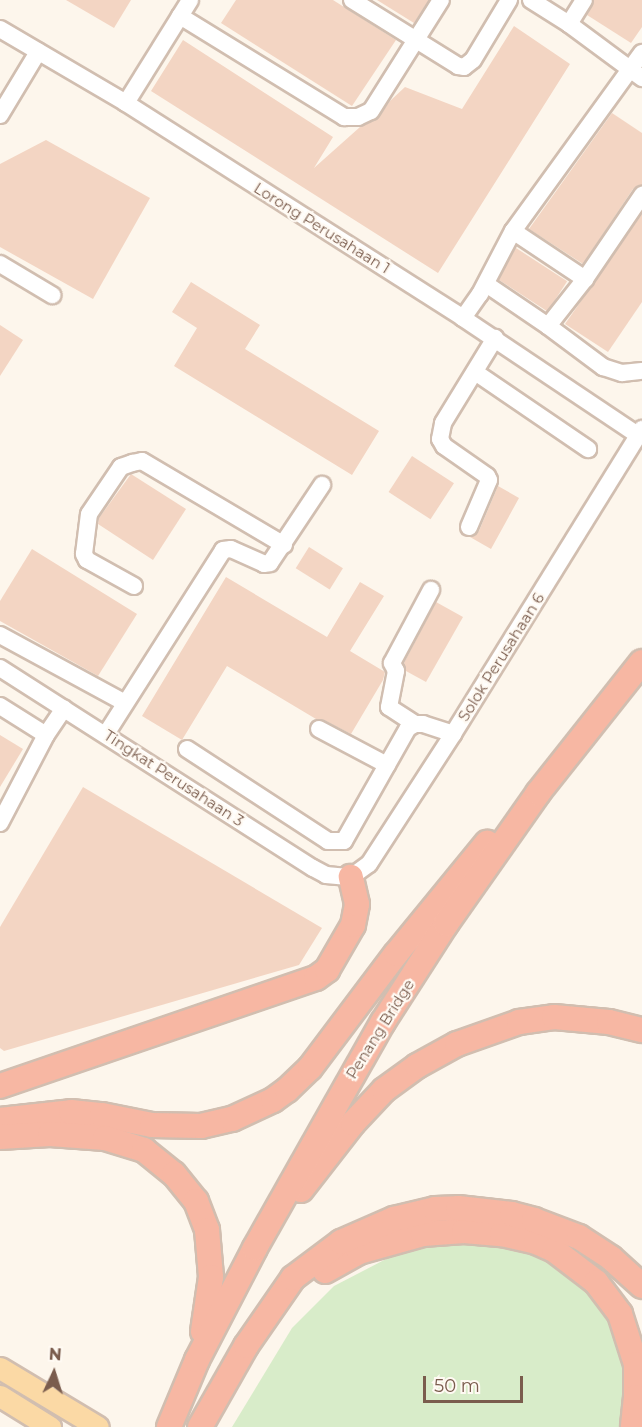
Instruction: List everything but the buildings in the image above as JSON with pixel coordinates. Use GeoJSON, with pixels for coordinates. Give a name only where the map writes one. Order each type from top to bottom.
{"type":"FeatureCollection","features":[{"type":"Feature","properties":{"kind":"highway","name":"Penang Bridge"},"geometry":{"type":"LineString","coordinates":[[169,1427],[197,1360],[255,1248],[383,1022],[446,924],[538,793],[642,662]]}},
{"type":"Feature","properties":{"kind":"highway"},"geometry":{"type":"LineString","coordinates":[[0,1120],[71,1112],[152,1125],[201,1126],[232,1119],[273,1100],[310,1068],[456,878],[494,834],[538,793]]}},
{"type":"Feature","properties":{"kind":"highway"},"geometry":{"type":"LineString","coordinates":[[0,1086],[316,978],[327,970],[353,925],[357,904],[351,877]]}},
{"type":"Feature","properties":{"kind":"highway"},"geometry":{"type":"LineString","coordinates":[[255,1248],[291,1206],[311,1175],[352,1123],[384,1090],[417,1066],[470,1038],[536,1019],[590,1019],[642,1030]]}},
{"type":"Feature","properties":{"kind":"highway"},"geometry":{"type":"LineString","coordinates":[[0,1137],[69,1134],[120,1141],[152,1156],[184,1184],[200,1210],[210,1253],[209,1304],[197,1360]]}},
{"type":"Feature","properties":{"kind":"highway"},"geometry":{"type":"LineString","coordinates":[[200,1427],[241,1354],[293,1278],[341,1242],[375,1226],[435,1209],[483,1210],[512,1214],[558,1227],[597,1248],[642,1286]]}},
{"type":"Feature","properties":{"kind":"highway"},"geometry":{"type":"LineString","coordinates":[[270,1312],[344,1259],[397,1239],[423,1234],[464,1231],[502,1234],[536,1242],[580,1267],[596,1282],[620,1314],[636,1364],[633,1427]]}},
{"type":"Feature","properties":{"kind":"main road"},"geometry":{"type":"LineString","coordinates":[[0,1368],[98,1427]]}},
{"type":"Feature","properties":{"kind":"main road"},"geometry":{"type":"LineString","coordinates":[[0,1396],[50,1427]]}},
{"type":"Feature","properties":{"kind":"street"},"geometry":{"type":"LineString","coordinates":[[126,103],[190,0]]}},
{"type":"Feature","properties":{"kind":"street"},"geometry":{"type":"LineString","coordinates":[[352,0],[458,66],[465,67],[473,60],[509,0]]}},
{"type":"Feature","properties":{"kind":"street"},"geometry":{"type":"LineString","coordinates":[[180,16],[344,117],[358,117],[370,111],[441,0]]}},
{"type":"Feature","properties":{"kind":"street"},"geometry":{"type":"LineString","coordinates":[[531,0],[570,24],[636,74]]}},
{"type":"Feature","properties":{"kind":"street"},"geometry":{"type":"LineString","coordinates":[[570,24],[584,0]]}},
{"type":"Feature","properties":{"kind":"street","name":"Lorong Perusahaan 1"},"geometry":{"type":"LineString","coordinates":[[0,29],[126,103],[640,432]]}},
{"type":"Feature","properties":{"kind":"street"},"geometry":{"type":"LineString","coordinates":[[0,115],[38,52]]}},
{"type":"Feature","properties":{"kind":"street"},"geometry":{"type":"LineString","coordinates":[[463,318],[486,285],[513,231],[636,74],[642,53]]}},
{"type":"Feature","properties":{"kind":"street"},"geometry":{"type":"LineString","coordinates":[[548,326],[585,279],[642,195]]}},
{"type":"Feature","properties":{"kind":"street"},"geometry":{"type":"LineString","coordinates":[[513,231],[585,279]]}},
{"type":"Feature","properties":{"kind":"street"},"geometry":{"type":"LineString","coordinates":[[0,264],[52,295]]}},
{"type":"Feature","properties":{"kind":"street"},"geometry":{"type":"LineString","coordinates":[[486,285],[548,326],[603,367],[622,373],[642,371]]}},
{"type":"Feature","properties":{"kind":"street"},"geometry":{"type":"LineString","coordinates":[[469,527],[489,480],[487,476],[444,446],[440,439],[443,423],[495,338]]}},
{"type":"Feature","properties":{"kind":"street"},"geometry":{"type":"LineString","coordinates":[[475,372],[588,449]]}},
{"type":"Feature","properties":{"kind":"street","name":"Solok Perusahaan 6"},"geometry":{"type":"LineString","coordinates":[[351,877],[369,864],[453,735],[640,432]]}},
{"type":"Feature","properties":{"kind":"street"},"geometry":{"type":"LineString","coordinates":[[134,586],[87,560],[84,554],[89,514],[121,467],[132,463],[142,461],[284,544]]}},
{"type":"Feature","properties":{"kind":"street"},"geometry":{"type":"LineString","coordinates":[[106,734],[223,550],[231,549],[264,564],[276,557],[322,485]]}},
{"type":"Feature","properties":{"kind":"street"},"geometry":{"type":"LineString","coordinates":[[431,590],[392,663],[396,671],[388,707],[415,724],[453,735]]}},
{"type":"Feature","properties":{"kind":"street"},"geometry":{"type":"LineString","coordinates":[[0,635],[125,703]]}},
{"type":"Feature","properties":{"kind":"street","name":"Tingkat Perusahaan 3"},"geometry":{"type":"LineString","coordinates":[[0,668],[313,868],[326,875],[351,877]]}},
{"type":"Feature","properties":{"kind":"street"},"geometry":{"type":"LineString","coordinates":[[0,706],[45,735]]}},
{"type":"Feature","properties":{"kind":"street"},"geometry":{"type":"LineString","coordinates":[[0,823],[45,735],[64,708]]}},
{"type":"Feature","properties":{"kind":"street"},"geometry":{"type":"LineString","coordinates":[[187,749],[328,841],[344,841],[408,728],[415,724]]}},
{"type":"Feature","properties":{"kind":"street"},"geometry":{"type":"LineString","coordinates":[[319,729],[387,765]]}},
{"type":"Feature","properties":{"kind":"green space"},"geometry":{"type":"Polygon","coordinates":[[[450,1239],[519,1241],[552,1253],[604,1299],[629,1363],[624,1427],[232,1427],[292,1328],[334,1286],[388,1258],[450,1239]]]}}]}
